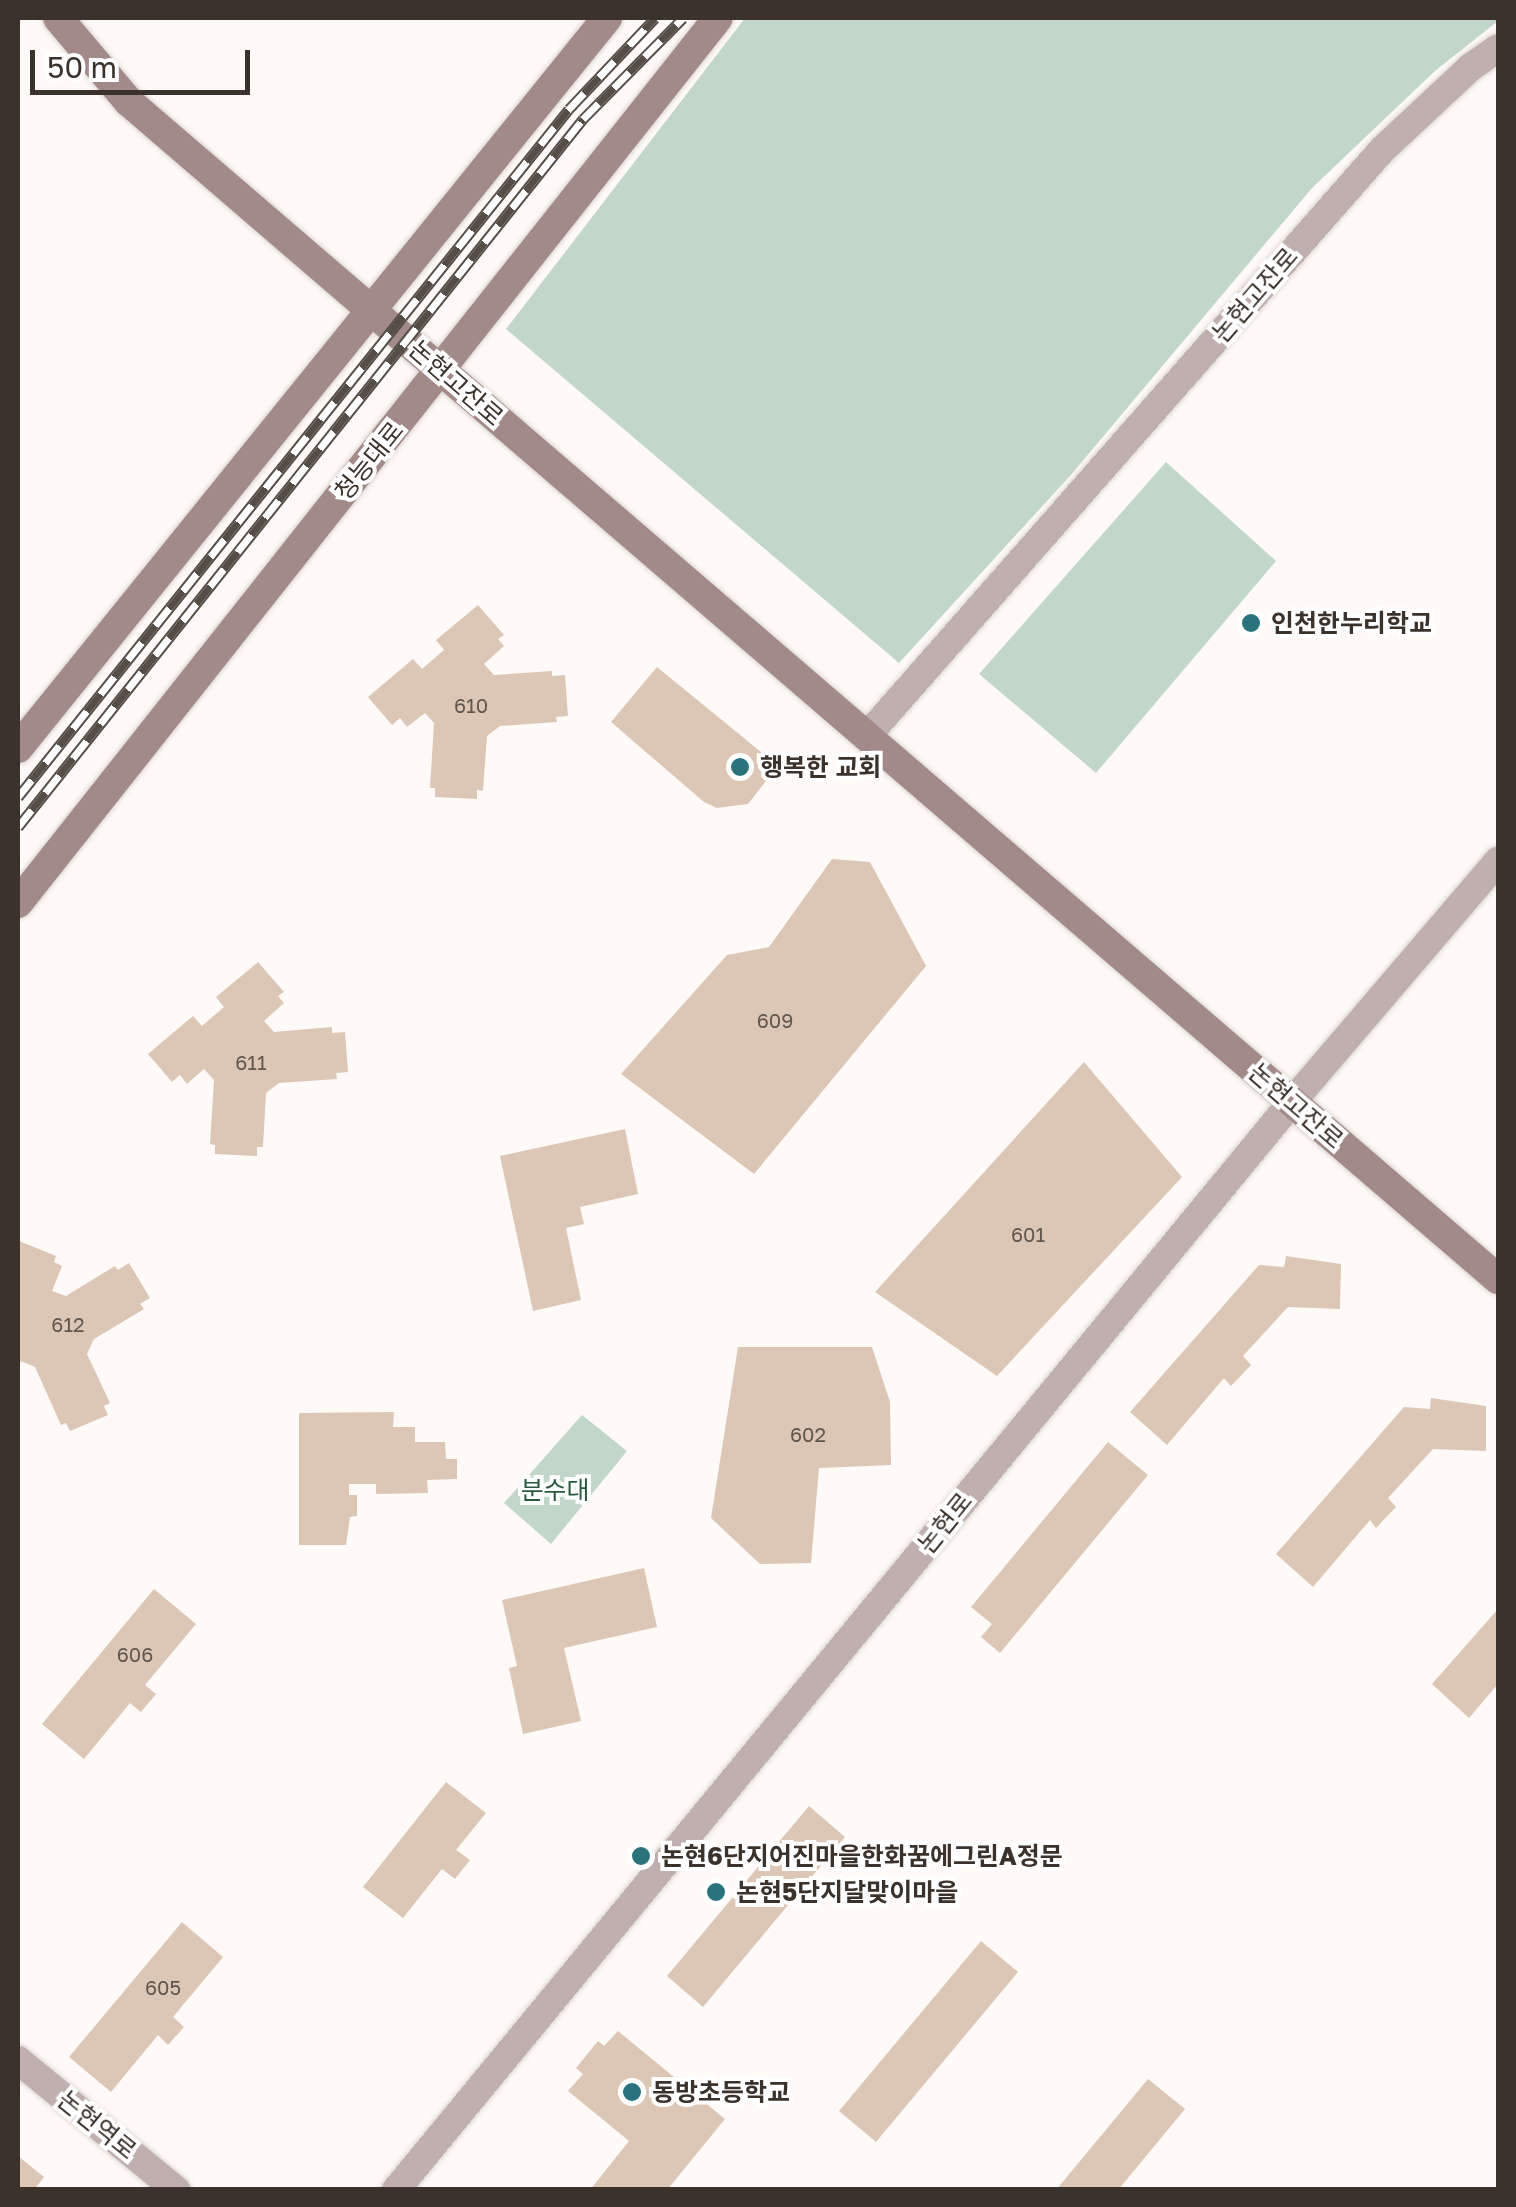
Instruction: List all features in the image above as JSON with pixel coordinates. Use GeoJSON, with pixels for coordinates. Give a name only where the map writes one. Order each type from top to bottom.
{"type":"FeatureCollection","features":[{"type":"Feature","properties":{"kind":"main road","name":"논현고잔로"},"geometry":{"type":"LineString","coordinates":[[58,18],[129,102],[1498,1279]]}},
{"type":"Feature","properties":{"kind":"main road"},"geometry":{"type":"LineString","coordinates":[[18,748],[606,18]]}},
{"type":"Feature","properties":{"kind":"main road","name":"청능대로"},"geometry":{"type":"LineString","coordinates":[[18,903],[718,18]]}},
{"type":"Feature","properties":{"kind":"street","name":"논현고잔로"},"geometry":{"type":"LineString","coordinates":[[867,736],[1382,150],[1471,67],[1498,48]]}},
{"type":"Feature","properties":{"kind":"street","name":"논현로"},"geometry":{"type":"LineString","coordinates":[[396,2190],[1292,1102],[1498,861]]}},
{"type":"Feature","properties":{"kind":"street","name":"논현역로"},"geometry":{"type":"LineString","coordinates":[[18,2060],[176,2190]]}},
{"type":"Feature","properties":{"kind":"green space"},"geometry":{"type":"Polygon","coordinates":[[[745,18],[1498,21],[1435,71],[1312,188],[1070,476],[899,663],[506,329],[745,18]]]}},
{"type":"Feature","properties":{"kind":"green space"},"geometry":{"type":"Polygon","coordinates":[[[1166,462],[1276,561],[1096,773],[979,674],[1166,462]]]}},
{"type":"Feature","properties":{"kind":"green space","name":"분수대"},"geometry":{"type":"Polygon","coordinates":[[[582,1415],[627,1451],[551,1544],[504,1503],[582,1415]]]}},
{"type":"Feature","properties":{"kind":"building"},"geometry":{"type":"Polygon","coordinates":[[[478,605],[504,635],[498,639],[504,646],[484,664],[494,675],[552,671],[552,676],[565,675],[568,716],[556,717],[557,722],[500,726],[487,736],[483,791],[477,790],[477,799],[435,797],[435,788],[430,788],[434,723],[425,713],[407,727],[400,718],[392,725],[368,697],[413,659],[422,669],[444,650],[436,640],[478,605]]]}},
{"type":"Feature","properties":{"kind":"building"},"geometry":{"type":"Polygon","coordinates":[[[657,667],[761,752],[766,781],[748,804],[717,808],[704,802],[611,722],[657,667]]]}},
{"type":"Feature","properties":{"kind":"building"},"geometry":{"type":"Polygon","coordinates":[[[832,859],[870,862],[926,966],[754,1174],[621,1074],[727,955],[769,947],[832,859]]]}},
{"type":"Feature","properties":{"kind":"building"},"geometry":{"type":"Polygon","coordinates":[[[258,962],[284,992],[278,996],[284,1003],[264,1021],[274,1032],[332,1027],[332,1033],[345,1032],[348,1072],[336,1073],[337,1079],[279,1083],[266,1093],[263,1147],[257,1147],[257,1156],[215,1154],[215,1145],[210,1144],[214,1080],[204,1069],[187,1084],[180,1075],[172,1082],[148,1054],[193,1016],[202,1026],[224,1007],[216,997],[258,962]]]}},
{"type":"Feature","properties":{"kind":"building"},"geometry":{"type":"Polygon","coordinates":[[[1084,1062],[1182,1177],[997,1376],[875,1292],[1084,1062]]]}},
{"type":"Feature","properties":{"kind":"building"},"geometry":{"type":"Polygon","coordinates":[[[625,1129],[638,1194],[580,1207],[584,1224],[566,1228],[581,1300],[533,1311],[500,1156],[625,1129]]]}},
{"type":"Feature","properties":{"kind":"building"},"geometry":{"type":"Polygon","coordinates":[[[19,1241],[56,1256],[54,1262],[62,1266],[52,1291],[66,1296],[115,1266],[118,1270],[129,1263],[150,1298],[140,1304],[144,1309],[94,1339],[87,1354],[110,1403],[104,1406],[108,1415],[70,1431],[66,1423],[61,1425],[35,1367],[21,1361],[18,1371],[19,1241]]]}},
{"type":"Feature","properties":{"kind":"building"},"geometry":{"type":"Polygon","coordinates":[[[1286,1256],[1341,1264],[1340,1309],[1288,1307],[1243,1356],[1251,1365],[1231,1386],[1224,1378],[1167,1445],[1130,1412],[1259,1265],[1284,1267],[1286,1256]]]}},
{"type":"Feature","properties":{"kind":"building"},"geometry":{"type":"Polygon","coordinates":[[[738,1347],[872,1347],[890,1402],[891,1465],[819,1468],[811,1563],[760,1564],[711,1518],[738,1347]]]}},
{"type":"Feature","properties":{"kind":"building"},"geometry":{"type":"Polygon","coordinates":[[[1431,1398],[1486,1406],[1486,1451],[1433,1449],[1388,1498],[1396,1507],[1376,1528],[1370,1520],[1313,1587],[1276,1554],[1404,1407],[1430,1409],[1431,1398]]]}},
{"type":"Feature","properties":{"kind":"building"},"geometry":{"type":"Polygon","coordinates":[[[394,1412],[393,1427],[415,1427],[415,1442],[445,1442],[446,1459],[457,1459],[457,1479],[427,1480],[428,1493],[376,1494],[376,1484],[349,1484],[349,1495],[357,1495],[357,1516],[350,1517],[346,1545],[299,1545],[299,1413],[394,1412]]]}},
{"type":"Feature","properties":{"kind":"building"},"geometry":{"type":"Polygon","coordinates":[[[1108,1442],[1148,1475],[1000,1653],[981,1637],[992,1624],[971,1607],[1108,1442]]]}},
{"type":"Feature","properties":{"kind":"building"},"geometry":{"type":"Polygon","coordinates":[[[644,1568],[657,1627],[564,1648],[581,1721],[523,1734],[509,1668],[517,1666],[502,1600],[644,1568]]]}},
{"type":"Feature","properties":{"kind":"building"},"geometry":{"type":"Polygon","coordinates":[[[154,1589],[196,1624],[145,1685],[156,1694],[141,1712],[130,1703],[84,1759],[42,1724],[154,1589]]]}},
{"type":"Feature","properties":{"kind":"building"},"geometry":{"type":"Polygon","coordinates":[[[1498,1609],[1498,1684],[1469,1718],[1432,1684],[1498,1609]]]}},
{"type":"Feature","properties":{"kind":"building"},"geometry":{"type":"Polygon","coordinates":[[[446,1782],[486,1813],[456,1850],[470,1860],[455,1879],[442,1869],[403,1918],[363,1887],[446,1782]]]}},
{"type":"Feature","properties":{"kind":"building"},"geometry":{"type":"Polygon","coordinates":[[[809,1806],[845,1837],[703,2007],[667,1976],[809,1806]]]}},
{"type":"Feature","properties":{"kind":"building"},"geometry":{"type":"Polygon","coordinates":[[[182,1922],[223,1957],[173,2017],[184,2027],[168,2045],[158,2035],[111,2092],[69,2057],[182,1922]]]}},
{"type":"Feature","properties":{"kind":"building"},"geometry":{"type":"Polygon","coordinates":[[[981,1941],[1018,1972],[876,2142],[839,2111],[981,1941]]]}},
{"type":"Feature","properties":{"kind":"building"},"geometry":{"type":"Polygon","coordinates":[[[618,2031],[725,2119],[667,2190],[590,2190],[629,2141],[568,2091],[583,2074],[576,2068],[598,2041],[604,2046],[618,2031]]]}},
{"type":"Feature","properties":{"kind":"building"},"geometry":{"type":"Polygon","coordinates":[[[1148,2079],[1185,2109],[1118,2190],[1056,2190],[1148,2079]]]}},
{"type":"Feature","properties":{"kind":"building"},"geometry":{"type":"Polygon","coordinates":[[[18,2156],[44,2177],[34,2190],[18,2190],[18,2156]]]}},
{"type":"Feature","properties":{"kind":"railway"},"geometry":{"type":"LineString","coordinates":[[18,797],[569,109],[655,18]]}},
{"type":"Feature","properties":{"kind":"railway"},"geometry":{"type":"LineString","coordinates":[[18,827],[583,119],[683,18]]}},
{"type":"Feature","properties":{"kind":"place","name":"인천한누리학교"},"geometry":{"type":"Point","coordinates":[1251,623]}},
{"type":"Feature","properties":{"kind":"place","name":"행복한 교회"},"geometry":{"type":"Point","coordinates":[740,767]}},
{"type":"Feature","properties":{"kind":"place","name":"논현6단지어진마을한화꿈에그린A정문"},"geometry":{"type":"Point","coordinates":[641,1856]}},
{"type":"Feature","properties":{"kind":"place","name":"논현5단지달맞이마을"},"geometry":{"type":"Point","coordinates":[716,1892]}},
{"type":"Feature","properties":{"kind":"place","name":"동방초등학교"},"geometry":{"type":"Point","coordinates":[632,2092]}}]}
